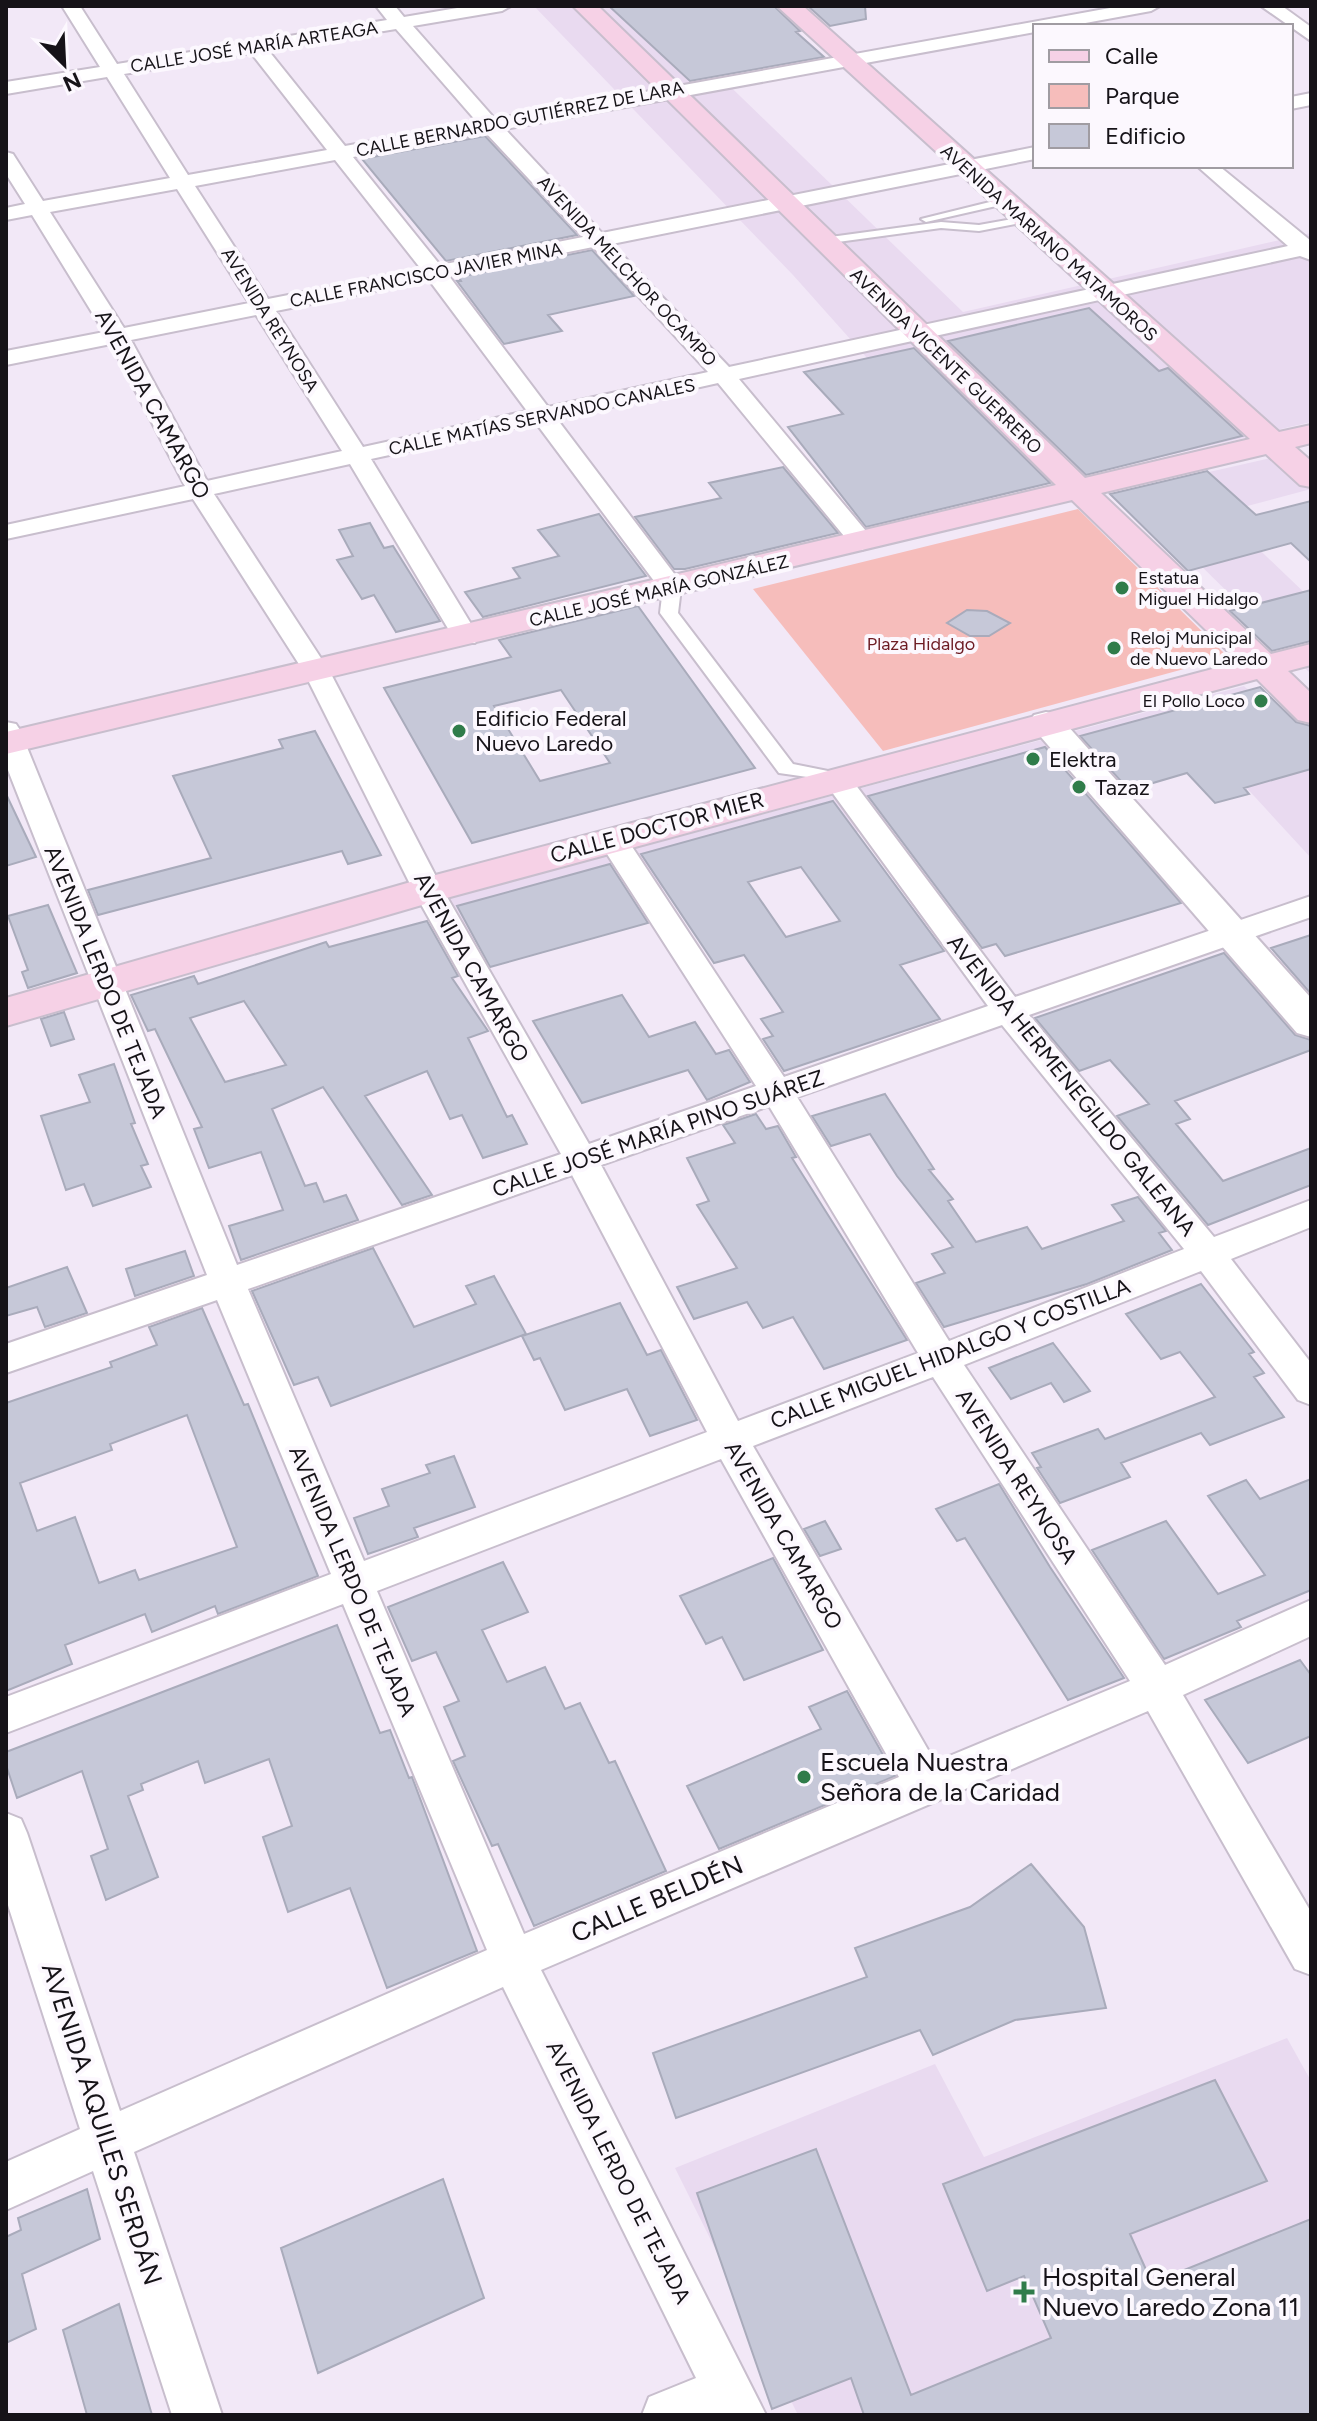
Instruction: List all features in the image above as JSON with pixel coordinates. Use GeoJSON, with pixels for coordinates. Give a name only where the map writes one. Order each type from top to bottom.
{"type":"FeatureCollection","features":[{"type":"Feature","properties":{"kind":"main road","name":"AVENIDA VICENTE GUERRERO"},"geometry":{"type":"LineString","coordinates":[[585,6],[916,333],[1311,712]]}},
{"type":"Feature","properties":{"kind":"main road","name":"AVENIDA MARIANO MATAMOROS"},"geometry":{"type":"LineString","coordinates":[[789,6],[1012,211],[1311,478]]}},
{"type":"Feature","properties":{"kind":"main road","name":"CALLE JOSÉ MARÍA GONZÁLEZ"},"geometry":{"type":"LineString","coordinates":[[8,738],[317,672],[1311,434]]}},
{"type":"Feature","properties":{"kind":"main road","name":"CALLE DOCTOR MIER"},"geometry":{"type":"LineString","coordinates":[[6,1012],[428,890],[836,778],[1311,654]]}},
{"type":"Feature","properties":{"kind":"street","name":"AVENIDA REYNOSA"},"geometry":{"type":"LineString","coordinates":[[71,6],[358,457],[466,637]]}},
{"type":"Feature","properties":{"kind":"street","name":"AVENIDA MELCHOR OCAMPO"},"geometry":{"type":"LineString","coordinates":[[385,6],[490,125],[725,377],[862,542]]}},
{"type":"Feature","properties":{"kind":"street","name":"CALLE JOSÉ MARÍA ARTEAGA"},"geometry":{"type":"LineString","coordinates":[[6,88],[502,6]]}},
{"type":"Feature","properties":{"kind":"street"},"geometry":{"type":"LineString","coordinates":[[1018,6],[1037,24]]}},
{"type":"Feature","properties":{"kind":"street","name":"CALLE BERNARDO GUTIÉRREZ DE LARA"},"geometry":{"type":"LineString","coordinates":[[1050,24],[1151,6]]}},
{"type":"Feature","properties":{"kind":"street"},"geometry":{"type":"LineString","coordinates":[[1270,6],[1311,36]]}},
{"type":"Feature","properties":{"kind":"street","name":"CALLE BERNARDO GUTIÉRREZ DE LARA"},"geometry":{"type":"LineString","coordinates":[[21,211],[1033,27]]}},
{"type":"Feature","properties":{"kind":"street"},"geometry":{"type":"LineString","coordinates":[[256,47],[435,273],[672,588],[669,613],[786,769],[836,778]]}},
{"type":"Feature","properties":{"kind":"street","name":"CALLE FRANCISCO JAVIER MINA"},"geometry":{"type":"LineString","coordinates":[[6,358],[1033,153]]}},
{"type":"Feature","properties":{"kind":"street","name":"AVENIDA CAMARGO"},"geometry":{"type":"LineString","coordinates":[[6,158],[21,211],[118,336],[200,491],[317,672],[428,890],[581,1160],[729,1439],[926,1785]]}},
{"type":"Feature","properties":{"kind":"street"},"geometry":{"type":"LineString","coordinates":[[1209,168],[1309,250]]}},
{"type":"Feature","properties":{"kind":"street","name":"CALLE MATÍAS SERVANDO CANALES"},"geometry":{"type":"LineString","coordinates":[[6,532],[1309,250]]}},
{"type":"Feature","properties":{"kind":"street"},"geometry":{"type":"LineString","coordinates":[[1046,722],[1311,1023]]}},
{"type":"Feature","properties":{"kind":"street","name":"AVENIDA LERDO DE TEJADA"},"geometry":{"type":"LineString","coordinates":[[8,738],[227,1282],[513,1960],[734,2402]]}},
{"type":"Feature","properties":{"kind":"street","name":"AVENIDA HERMENEGILDO GALEANA"},"geometry":{"type":"LineString","coordinates":[[836,778],[1008,1011],[1207,1253],[1311,1390]]}},
{"type":"Feature","properties":{"kind":"street","name":"AVENIDA REYNOSA"},"geometry":{"type":"LineString","coordinates":[[613,840],[777,1092],[941,1359],[1157,1688],[1311,1954]]}},
{"type":"Feature","properties":{"kind":"street","name":"CALLE JOSÉ MARÍA PINO SUÁREZ"},"geometry":{"type":"LineString","coordinates":[[6,1359],[1311,906]]}},
{"type":"Feature","properties":{"kind":"street","name":"CALLE MIGUEL HIDALGO Y COSTILLA"},"geometry":{"type":"LineString","coordinates":[[6,1715],[941,1359],[1311,1213]]}},
{"type":"Feature","properties":{"kind":"street","name":"CALLE BELDÉN"},"geometry":{"type":"LineString","coordinates":[[6,2186],[513,1960],[1157,1688],[1311,1617]]}},
{"type":"Feature","properties":{"kind":"street","name":"AVENIDA AQUILES SERDÁN"},"geometry":{"type":"LineString","coordinates":[[6,1833],[197,2415]]}},
{"type":"Feature","properties":{"kind":"street"},"geometry":{"type":"LineString","coordinates":[[667,2415],[734,2402]]}},
{"type":"Feature","properties":{"kind":"lane"},"geometry":{"type":"LineString","coordinates":[[820,238],[941,225],[979,228],[1012,211]]}},
{"type":"Feature","properties":{"kind":"lane"},"geometry":{"type":"LineString","coordinates":[[820,238],[931,218],[1012,211]]}},
{"type":"Feature","properties":{"kind":"shaded area"},"geometry":{"type":"Polygon","coordinates":[[[534,6],[866,6],[677,35],[963,312],[1311,233],[1311,422],[991,497],[793,275],[534,6]]]}},
{"type":"Feature","properties":{"kind":"shaded area"},"geometry":{"type":"Polygon","coordinates":[[[1280,456],[1311,489],[1221,513],[1311,599],[1311,674],[1125,491],[1280,456]]]}},
{"type":"Feature","properties":{"kind":"shaded area"},"geometry":{"type":"Polygon","coordinates":[[[1244,686],[1311,752],[1311,858],[1197,734],[470,944],[441,900],[1244,686]]]}},
{"type":"Feature","properties":{"kind":"shaded area","name":"Hospital General Nuevo Laredo Zona 11"},"geometry":{"type":"Polygon","coordinates":[[[1287,2038],[1311,2081],[1311,2415],[798,2415],[675,2168],[935,2064],[984,2157],[1287,2038]]]}},
{"type":"Feature","properties":{"kind":"green space","name":"Plaza Hidalgo"},"geometry":{"type":"Polygon","coordinates":[[[1078,509],[1228,657],[883,751],[753,589],[1078,509]]]}},
{"type":"Feature","properties":{"kind":"building"},"geometry":{"type":"Polygon","coordinates":[[[609,6],[774,6],[800,31],[796,32],[824,57],[690,81],[609,6]]]}},
{"type":"Feature","properties":{"kind":"building"},"geometry":{"type":"Polygon","coordinates":[[[808,6],[865,6],[866,19],[830,26],[808,6]]]}},
{"type":"Feature","properties":{"kind":"building"},"geometry":{"type":"Polygon","coordinates":[[[485,136],[577,235],[446,261],[362,159],[485,136]]]}},
{"type":"Feature","properties":{"kind":"building"},"geometry":{"type":"Polygon","coordinates":[[[592,250],[634,296],[548,315],[562,331],[504,344],[457,281],[461,281],[459,277],[592,250]]]}},
{"type":"Feature","properties":{"kind":"building"},"geometry":{"type":"Polygon","coordinates":[[[1089,308],[1159,371],[1168,368],[1242,436],[1086,475],[948,341],[1089,308]]]}},
{"type":"Feature","properties":{"kind":"building"},"geometry":{"type":"Polygon","coordinates":[[[914,348],[1050,483],[866,527],[788,427],[843,414],[804,372],[914,348]]]}},
{"type":"Feature","properties":{"kind":"building"},"geometry":{"type":"Polygon","coordinates":[[[783,467],[838,533],[674,569],[635,517],[721,498],[709,483],[783,467]]]}},
{"type":"Feature","properties":{"kind":"building"},"geometry":{"type":"Polygon","coordinates":[[[1207,471],[1256,515],[1311,501],[1311,562],[1291,543],[1188,571],[1110,494],[1207,471]]]}},
{"type":"Feature","properties":{"kind":"building"},"geometry":{"type":"Polygon","coordinates":[[[599,514],[646,576],[483,617],[465,592],[520,578],[513,568],[559,556],[538,530],[599,514]]]}},
{"type":"Feature","properties":{"kind":"building"},"geometry":{"type":"Polygon","coordinates":[[[370,523],[384,548],[393,546],[440,621],[396,632],[374,595],[362,599],[337,560],[353,556],[339,530],[370,523]]]}},
{"type":"Feature","properties":{"kind":"building"},"geometry":{"type":"Polygon","coordinates":[[[1311,590],[1311,641],[1272,651],[1230,611],[1311,590]]]}},
{"type":"Feature","properties":{"kind":"building","name":"Edificio Federal Nuevo Laredo"},"geometry":{"type":"Polygon","coordinates":[[[638,606],[755,768],[472,843],[384,688],[511,657],[499,640],[638,606]],[[561,690],[494,706],[540,781],[610,763],[561,690]]]}},
{"type":"Feature","properties":{"kind":"building"},"geometry":{"type":"Polygon","coordinates":[[[967,610],[987,611],[1010,623],[989,636],[970,636],[947,623],[967,610]]]}},
{"type":"Feature","properties":{"kind":"building"},"geometry":{"type":"Polygon","coordinates":[[[1260,687],[1296,722],[1311,726],[1311,769],[1244,788],[1249,794],[1215,803],[1187,773],[1129,790],[1080,736],[1260,687]]]}},
{"type":"Feature","properties":{"kind":"building"},"geometry":{"type":"Polygon","coordinates":[[[315,731],[381,855],[348,864],[342,851],[98,915],[88,890],[211,858],[173,776],[283,748],[279,740],[315,731]]]}},
{"type":"Feature","properties":{"kind":"building"},"geometry":{"type":"Polygon","coordinates":[[[1045,747],[1181,903],[1005,956],[996,944],[982,948],[868,796],[1045,747]]]}},
{"type":"Feature","properties":{"kind":"building"},"geometry":{"type":"Polygon","coordinates":[[[6,794],[36,857],[6,866],[6,794]]]}},
{"type":"Feature","properties":{"kind":"building"},"geometry":{"type":"Polygon","coordinates":[[[833,801],[944,951],[900,965],[940,1019],[784,1071],[763,1039],[773,1036],[761,1019],[783,1012],[744,955],[714,963],[641,854],[833,801]],[[801,867],[748,882],[786,937],[840,921],[801,867]]]}},
{"type":"Feature","properties":{"kind":"building"},"geometry":{"type":"Polygon","coordinates":[[[610,864],[648,923],[490,967],[457,906],[610,864]]]}},
{"type":"Feature","properties":{"kind":"building"},"geometry":{"type":"Polygon","coordinates":[[[48,905],[77,973],[28,988],[22,972],[28,970],[8,916],[48,905]]]}},
{"type":"Feature","properties":{"kind":"building"},"geometry":{"type":"Polygon","coordinates":[[[427,921],[458,976],[452,978],[488,1031],[468,1038],[507,1117],[512,1115],[527,1144],[483,1158],[462,1115],[450,1119],[427,1071],[365,1096],[432,1195],[402,1205],[323,1087],[272,1109],[305,1186],[316,1183],[324,1202],[346,1195],[358,1220],[241,1260],[229,1226],[283,1210],[261,1152],[209,1168],[194,1129],[202,1127],[155,1029],[148,1031],[131,995],[194,976],[198,984],[326,942],[329,947],[427,921]],[[244,1001],[190,1018],[225,1082],[286,1065],[244,1001]]]}},
{"type":"Feature","properties":{"kind":"building"},"geometry":{"type":"Polygon","coordinates":[[[1311,935],[1311,994],[1271,948],[1311,935]]]}},
{"type":"Feature","properties":{"kind":"building"},"geometry":{"type":"Polygon","coordinates":[[[1224,953],[1295,1035],[1311,1040],[1311,1050],[1175,1101],[1190,1119],[1176,1124],[1223,1181],[1311,1148],[1311,1185],[1208,1225],[1117,1116],[1149,1104],[1110,1060],[1079,1071],[1035,1018],[1224,953]]]}},
{"type":"Feature","properties":{"kind":"building"},"geometry":{"type":"Polygon","coordinates":[[[622,995],[649,1037],[695,1022],[716,1054],[729,1050],[750,1082],[707,1100],[688,1070],[582,1103],[533,1021],[622,995]]]}},
{"type":"Feature","properties":{"kind":"building"},"geometry":{"type":"Polygon","coordinates":[[[64,1012],[74,1039],[51,1046],[41,1019],[64,1012]]]}},
{"type":"Feature","properties":{"kind":"building"},"geometry":{"type":"Polygon","coordinates":[[[114,1064],[135,1123],[131,1124],[148,1164],[141,1166],[151,1187],[93,1206],[84,1184],[66,1190],[41,1116],[90,1102],[79,1075],[114,1064]]]}},
{"type":"Feature","properties":{"kind":"building"},"geometry":{"type":"Polygon","coordinates":[[[885,1094],[934,1169],[929,1170],[953,1199],[948,1201],[976,1242],[1027,1227],[1042,1249],[1124,1221],[1112,1205],[1138,1197],[1166,1231],[1159,1233],[1172,1250],[1087,1284],[944,1327],[916,1283],[945,1273],[932,1254],[953,1247],[897,1176],[870,1134],[831,1146],[812,1116],[885,1094]]]}},
{"type":"Feature","properties":{"kind":"building"},"geometry":{"type":"Polygon","coordinates":[[[756,1114],[766,1129],[778,1126],[796,1157],[792,1158],[907,1340],[824,1369],[793,1317],[763,1328],[747,1302],[694,1319],[677,1287],[737,1268],[697,1205],[709,1201],[687,1158],[735,1143],[723,1125],[756,1114]]]}},
{"type":"Feature","properties":{"kind":"building"},"geometry":{"type":"Polygon","coordinates":[[[373,1248],[414,1327],[476,1304],[466,1286],[494,1276],[526,1334],[331,1406],[318,1377],[294,1385],[252,1291],[373,1248]]]}},
{"type":"Feature","properties":{"kind":"building"},"geometry":{"type":"Polygon","coordinates":[[[185,1251],[194,1276],[135,1296],[126,1269],[185,1251]]]}},
{"type":"Feature","properties":{"kind":"building"},"geometry":{"type":"Polygon","coordinates":[[[67,1267],[87,1313],[45,1327],[37,1307],[6,1316],[6,1288],[67,1267]]]}},
{"type":"Feature","properties":{"kind":"building"},"geometry":{"type":"Polygon","coordinates":[[[1201,1284],[1254,1352],[1249,1354],[1264,1373],[1254,1377],[1284,1417],[1210,1445],[1201,1433],[1121,1463],[1130,1477],[1060,1503],[1037,1468],[1041,1467],[1032,1453],[1098,1429],[1105,1439],[1215,1397],[1180,1352],[1161,1359],[1126,1314],[1201,1284]]]}},
{"type":"Feature","properties":{"kind":"building"},"geometry":{"type":"Polygon","coordinates":[[[620,1303],[647,1355],[661,1350],[697,1420],[650,1436],[627,1389],[565,1410],[540,1358],[534,1360],[522,1336],[620,1303]]]}},
{"type":"Feature","properties":{"kind":"building"},"geometry":{"type":"Polygon","coordinates":[[[202,1308],[244,1405],[248,1404],[318,1576],[218,1614],[215,1606],[152,1632],[145,1614],[65,1645],[72,1664],[6,1691],[6,1403],[112,1367],[110,1362],[157,1345],[149,1327],[202,1308]],[[187,1415],[110,1444],[112,1450],[20,1483],[37,1531],[75,1517],[99,1583],[135,1570],[139,1580],[237,1547],[187,1415]]]}},
{"type":"Feature","properties":{"kind":"building"},"geometry":{"type":"Polygon","coordinates":[[[1053,1343],[1090,1391],[1064,1402],[1051,1383],[1011,1399],[989,1368],[1053,1343]]]}},
{"type":"Feature","properties":{"kind":"building"},"geometry":{"type":"Polygon","coordinates":[[[454,1456],[475,1507],[414,1528],[418,1537],[368,1554],[354,1518],[389,1506],[382,1489],[430,1473],[426,1465],[454,1456]]]}},
{"type":"Feature","properties":{"kind":"building"},"geometry":{"type":"Polygon","coordinates":[[[1311,1479],[1311,1590],[1237,1621],[1241,1627],[1164,1659],[1092,1550],[1166,1521],[1218,1594],[1265,1575],[1208,1496],[1246,1480],[1260,1499],[1311,1479]]]}},
{"type":"Feature","properties":{"kind":"building"},"geometry":{"type":"Polygon","coordinates":[[[999,1484],[1124,1678],[1068,1700],[965,1538],[957,1541],[936,1509],[999,1484]]]}},
{"type":"Feature","properties":{"kind":"building"},"geometry":{"type":"Polygon","coordinates":[[[825,1521],[841,1549],[820,1556],[804,1529],[825,1521]]]}},
{"type":"Feature","properties":{"kind":"building"},"geometry":{"type":"Polygon","coordinates":[[[773,1558],[823,1650],[744,1680],[722,1637],[706,1644],[680,1596],[773,1558]]]}},
{"type":"Feature","properties":{"kind":"building"},"geometry":{"type":"Polygon","coordinates":[[[503,1562],[528,1612],[482,1630],[507,1682],[545,1667],[565,1709],[580,1703],[609,1763],[615,1761],[666,1871],[534,1926],[498,1844],[492,1846],[453,1761],[465,1756],[444,1707],[459,1701],[436,1652],[412,1661],[388,1607],[503,1562]]]}},
{"type":"Feature","properties":{"kind":"building"},"geometry":{"type":"Polygon","coordinates":[[[337,1625],[380,1733],[390,1730],[409,1778],[412,1777],[477,1951],[387,1988],[350,1888],[288,1912],[263,1837],[292,1826],[269,1759],[205,1783],[198,1761],[141,1784],[143,1790],[128,1796],[158,1877],[106,1900],[91,1856],[108,1849],[82,1771],[17,1798],[6,1765],[6,1752],[337,1625]]]}},
{"type":"Feature","properties":{"kind":"building"},"geometry":{"type":"Polygon","coordinates":[[[1300,1660],[1311,1675],[1311,1736],[1248,1763],[1205,1700],[1300,1660]]]}},
{"type":"Feature","properties":{"kind":"building"},"geometry":{"type":"Polygon","coordinates":[[[847,1691],[895,1776],[719,1849],[687,1786],[821,1729],[809,1707],[847,1691]]]}},
{"type":"Feature","properties":{"kind":"building"},"geometry":{"type":"Polygon","coordinates":[[[1031,1864],[1084,1927],[1106,2008],[1015,2020],[933,2055],[920,2030],[676,2118],[653,2053],[867,1977],[855,1948],[970,1907],[1031,1864]]]}},
{"type":"Feature","properties":{"kind":"building","name":"Hospital General Nuevo Laredo Zona 11"},"geometry":{"type":"Polygon","coordinates":[[[1215,2080],[1267,2181],[1130,2234],[1152,2283],[1311,2219],[1311,2415],[864,2415],[851,2378],[772,2409],[697,2193],[816,2149],[911,2395],[1051,2338],[1024,2276],[987,2291],[943,2184],[1215,2080]]]}},
{"type":"Feature","properties":{"kind":"building"},"geometry":{"type":"Polygon","coordinates":[[[443,2179],[484,2298],[318,2373],[281,2248],[443,2179]]]}},
{"type":"Feature","properties":{"kind":"building"},"geometry":{"type":"Polygon","coordinates":[[[87,2189],[100,2239],[22,2274],[36,2329],[6,2343],[6,2237],[21,2230],[18,2218],[87,2189]]]}},
{"type":"Feature","properties":{"kind":"building"},"geometry":{"type":"Polygon","coordinates":[[[119,2304],[152,2415],[87,2415],[63,2330],[119,2304]]]}},
{"type":"Feature","properties":{"kind":"place","name":"Estatua Miguel Hidalgo"},"geometry":{"type":"Point","coordinates":[1122,588]}},
{"type":"Feature","properties":{"kind":"place","name":"Reloj Municipal de Nuevo Laredo"},"geometry":{"type":"Point","coordinates":[1114,648]}},
{"type":"Feature","properties":{"kind":"place","name":"El Pollo Loco"},"geometry":{"type":"Point","coordinates":[1261,701]}},
{"type":"Feature","properties":{"kind":"place","name":"Edificio Federal Nuevo Laredo"},"geometry":{"type":"Point","coordinates":[459,731]}},
{"type":"Feature","properties":{"kind":"place","name":"Elektra"},"geometry":{"type":"Point","coordinates":[1033,759]}},
{"type":"Feature","properties":{"kind":"place","name":"Tazaz"},"geometry":{"type":"Point","coordinates":[1079,787]}},
{"type":"Feature","properties":{"kind":"place","name":"Escuela Nuestra Señora de la Caridad"},"geometry":{"type":"Point","coordinates":[804,1777]}},
{"type":"Feature","properties":{"kind":"place","name":"Hospital General Nuevo Laredo Zona 11"},"geometry":{"type":"Point","coordinates":[1024,2292]}}]}
